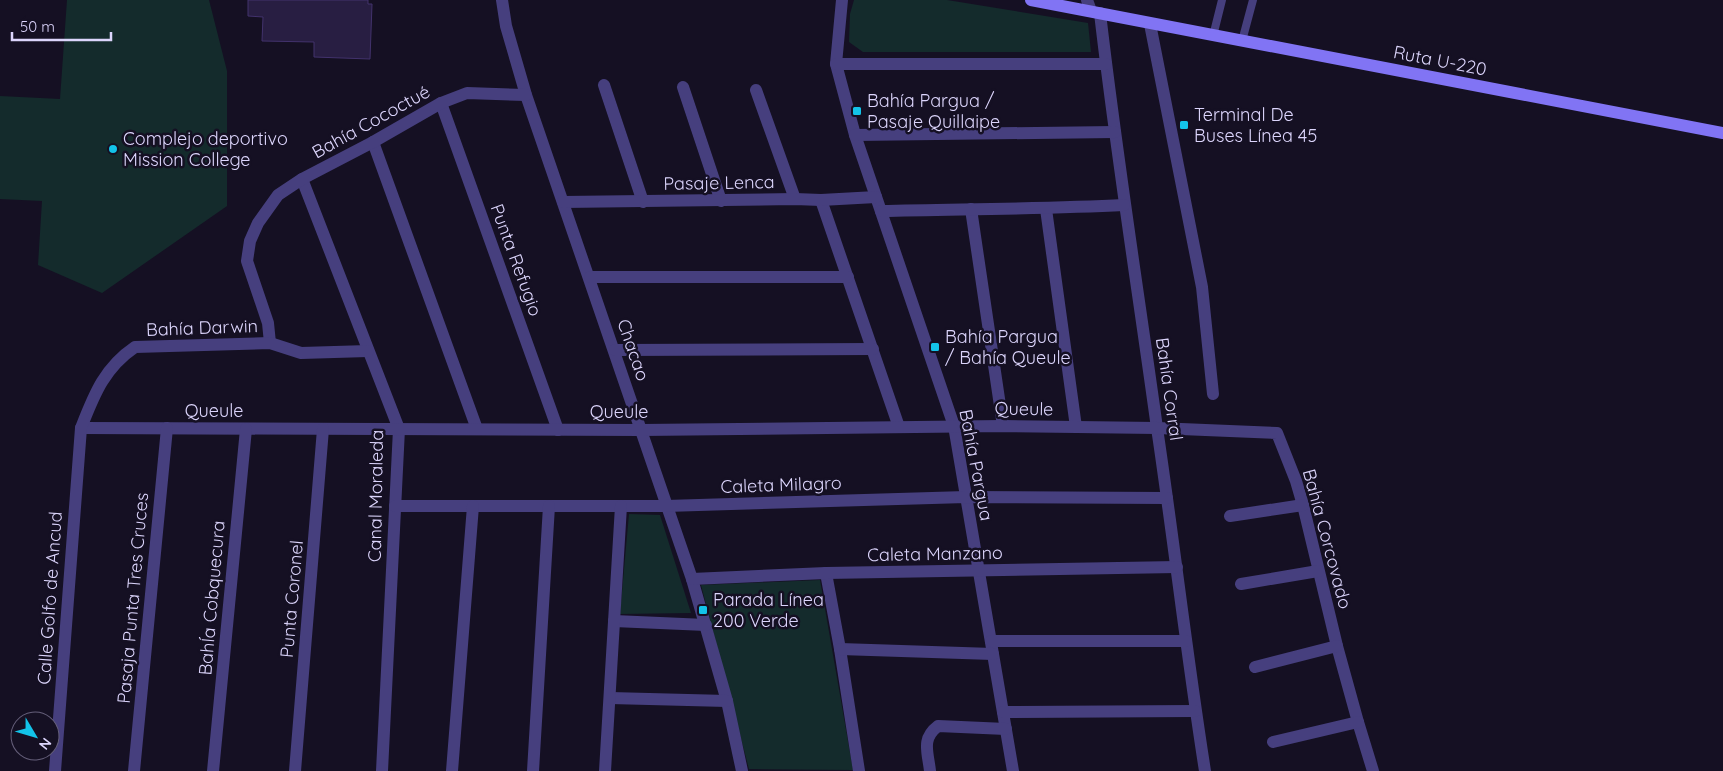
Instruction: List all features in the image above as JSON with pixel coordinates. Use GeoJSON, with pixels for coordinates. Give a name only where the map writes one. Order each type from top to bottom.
{"type":"FeatureCollection","features":[{"type":"Feature","properties":{"kind":"street","name":"Chacao"},"geometry":{"type":"LineString","coordinates":[[502,0],[506,26],[526,95],[692,579],[727,701],[742,771]]}},
{"type":"Feature","properties":{"kind":"street","name":"Bahía Pargua"},"geometry":{"type":"LineString","coordinates":[[842,0],[836,64],[855,135],[954,426],[1014,771]]}},
{"type":"Feature","properties":{"kind":"street","name":"Ruta U-220"},"geometry":{"type":"LineString","coordinates":[[1032,0],[1092,8],[1150,24],[1723,133]]}},
{"type":"Feature","properties":{"kind":"street","name":"Bahía Corral"},"geometry":{"type":"LineString","coordinates":[[1092,8],[1106,64],[1124,205],[1158,428],[1195,711],[1205,771]]}},
{"type":"Feature","properties":{"kind":"street"},"geometry":{"type":"LineString","coordinates":[[1150,24],[1202,287],[1213,394]]}},
{"type":"Feature","properties":{"kind":"street"},"geometry":{"type":"LineString","coordinates":[[836,64],[1106,64]]}},
{"type":"Feature","properties":{"kind":"street"},"geometry":{"type":"LineString","coordinates":[[604,85],[643,202]]}},
{"type":"Feature","properties":{"kind":"street"},"geometry":{"type":"LineString","coordinates":[[683,86],[721,201]]}},
{"type":"Feature","properties":{"kind":"street"},"geometry":{"type":"LineString","coordinates":[[756,90],[795,199]]}},
{"type":"Feature","properties":{"kind":"street","name":"Bahía Cococtué"},"geometry":{"type":"LineString","coordinates":[[270,343],[268,323],[247,261],[250,241],[258,223],[278,194],[441,103],[467,93],[526,95]]}},
{"type":"Feature","properties":{"kind":"street","name":"Punta Refugio"},"geometry":{"type":"LineString","coordinates":[[441,103],[558,430]]}},
{"type":"Feature","properties":{"kind":"street"},"geometry":{"type":"LineString","coordinates":[[855,135],[1115,132]]}},
{"type":"Feature","properties":{"kind":"street"},"geometry":{"type":"LineString","coordinates":[[373,142],[477,429]]}},
{"type":"Feature","properties":{"kind":"street","name":"Canal Moraleda"},"geometry":{"type":"LineString","coordinates":[[302,179],[399,429],[382,771]]}},
{"type":"Feature","properties":{"kind":"street","name":"Pasaje Lenca"},"geometry":{"type":"LineString","coordinates":[[563,202],[821,200],[876,197]]}},
{"type":"Feature","properties":{"kind":"street"},"geometry":{"type":"LineString","coordinates":[[821,200],[899,427]]}},
{"type":"Feature","properties":{"kind":"street"},"geometry":{"type":"LineString","coordinates":[[881,211],[970,208],[1046,209],[1124,205]]}},
{"type":"Feature","properties":{"kind":"street"},"geometry":{"type":"LineString","coordinates":[[970,208],[1003,426]]}},
{"type":"Feature","properties":{"kind":"street"},"geometry":{"type":"LineString","coordinates":[[1046,209],[1076,427]]}},
{"type":"Feature","properties":{"kind":"street"},"geometry":{"type":"LineString","coordinates":[[590,277],[848,277]]}},
{"type":"Feature","properties":{"kind":"street","name":"Bahía Darwin"},"geometry":{"type":"LineString","coordinates":[[81,428],[93,397],[109,370],[122,356],[135,347],[270,343],[301,353],[368,351]]}},
{"type":"Feature","properties":{"kind":"street"},"geometry":{"type":"LineString","coordinates":[[615,350],[873,349]]}},
{"type":"Feature","properties":{"kind":"street","name":"Queule"},"geometry":{"type":"LineString","coordinates":[[81,428],[641,430],[1003,426],[1158,428]]}},
{"type":"Feature","properties":{"kind":"street","name":"Calle Golfo de Ancud"},"geometry":{"type":"LineString","coordinates":[[55,771],[81,428]]}},
{"type":"Feature","properties":{"kind":"street","name":"Pasaja Punta Tres Cruces"},"geometry":{"type":"LineString","coordinates":[[134,771],[167,428]]}},
{"type":"Feature","properties":{"kind":"street","name":"Bahía Corcovado"},"geometry":{"type":"LineString","coordinates":[[1158,428],[1277,433],[1296,481],[1303,505],[1337,646],[1373,771]]}},
{"type":"Feature","properties":{"kind":"street","name":"BahÍa Cobquecura"},"geometry":{"type":"LineString","coordinates":[[213,771],[246,429]]}},
{"type":"Feature","properties":{"kind":"street","name":"Punta Coronel"},"geometry":{"type":"LineString","coordinates":[[295,771],[322,429]]}},
{"type":"Feature","properties":{"kind":"street","name":"Caleta Milagro"},"geometry":{"type":"LineString","coordinates":[[395,506],[666,506],[966,497],[1167,498]]}},
{"type":"Feature","properties":{"kind":"street"},"geometry":{"type":"LineString","coordinates":[[1230,516],[1303,505]]}},
{"type":"Feature","properties":{"kind":"street"},"geometry":{"type":"LineString","coordinates":[[452,771],[474,506]]}},
{"type":"Feature","properties":{"kind":"street"},"geometry":{"type":"LineString","coordinates":[[533,771],[549,506]]}},
{"type":"Feature","properties":{"kind":"street"},"geometry":{"type":"LineString","coordinates":[[605,771],[621,506]]}},
{"type":"Feature","properties":{"kind":"street","name":"Caleta Manzano"},"geometry":{"type":"LineString","coordinates":[[692,579],[826,573],[1177,567]]}},
{"type":"Feature","properties":{"kind":"street"},"geometry":{"type":"LineString","coordinates":[[1241,584],[1318,570]]}},
{"type":"Feature","properties":{"kind":"street"},"geometry":{"type":"LineString","coordinates":[[826,573],[859,771]]}},
{"type":"Feature","properties":{"kind":"street"},"geometry":{"type":"LineString","coordinates":[[614,621],[706,625]]}},
{"type":"Feature","properties":{"kind":"street"},"geometry":{"type":"LineString","coordinates":[[840,649],[992,647],[1186,641]]}},
{"type":"Feature","properties":{"kind":"street"},"geometry":{"type":"LineString","coordinates":[[1255,667],[1337,646]]}},
{"type":"Feature","properties":{"kind":"street"},"geometry":{"type":"LineString","coordinates":[[610,698],[727,701]]}},
{"type":"Feature","properties":{"kind":"street"},"geometry":{"type":"LineString","coordinates":[[1003,712],[1195,711]]}},
{"type":"Feature","properties":{"kind":"street"},"geometry":{"type":"LineString","coordinates":[[1274,742],[1358,722]]}},
{"type":"Feature","properties":{"kind":"street"},"geometry":{"type":"LineString","coordinates":[[930,771],[926,741],[930,733],[938,726],[1006,729]]}},
{"type":"Feature","properties":{"kind":"lane"},"geometry":{"type":"LineString","coordinates":[[1214,36],[1222,0]]}},
{"type":"Feature","properties":{"kind":"lane"},"geometry":{"type":"LineString","coordinates":[[1242,41],[1253,0]]}},
{"type":"Feature","properties":{"kind":"green space","name":"Complejo deportivo Mission College"},"geometry":{"type":"Polygon","coordinates":[[[67,0],[209,0],[227,71],[227,206],[102,293],[38,265],[42,201],[0,199],[0,96],[60,99],[67,0]]]}},
{"type":"Feature","properties":{"kind":"green space"},"geometry":{"type":"Polygon","coordinates":[[[854,0],[947,0],[1088,23],[1091,52],[863,52],[849,42],[850,14],[854,0]]]}},
{"type":"Feature","properties":{"kind":"green space"},"geometry":{"type":"Polygon","coordinates":[[[629,514],[660,515],[691,613],[620,614],[629,514]]]}},
{"type":"Feature","properties":{"kind":"green space"},"geometry":{"type":"Polygon","coordinates":[[[820,580],[853,770],[749,769],[701,585],[820,580]]]}},
{"type":"Feature","properties":{"kind":"building"},"geometry":{"type":"Polygon","coordinates":[[[248,0],[368,0],[368,4],[372,4],[370,59],[314,57],[314,42],[262,41],[263,17],[248,16],[248,0]]]}},
{"type":"Feature","properties":{"kind":"place","name":"Bahía Pargua / Pasaje Quillaipe"},"geometry":{"type":"Point","coordinates":[857,111]}},
{"type":"Feature","properties":{"kind":"place","name":"Terminal De Buses Línea 45"},"geometry":{"type":"Point","coordinates":[1184,125]}},
{"type":"Feature","properties":{"kind":"place","name":"Complejo deportivo Mission College"},"geometry":{"type":"Point","coordinates":[113,149]}},
{"type":"Feature","properties":{"kind":"place","name":"Bahía Pargua / Bahía Queule"},"geometry":{"type":"Point","coordinates":[935,347]}},
{"type":"Feature","properties":{"kind":"place","name":"Parada Línea 200 Verde"},"geometry":{"type":"Point","coordinates":[703,610]}}]}
